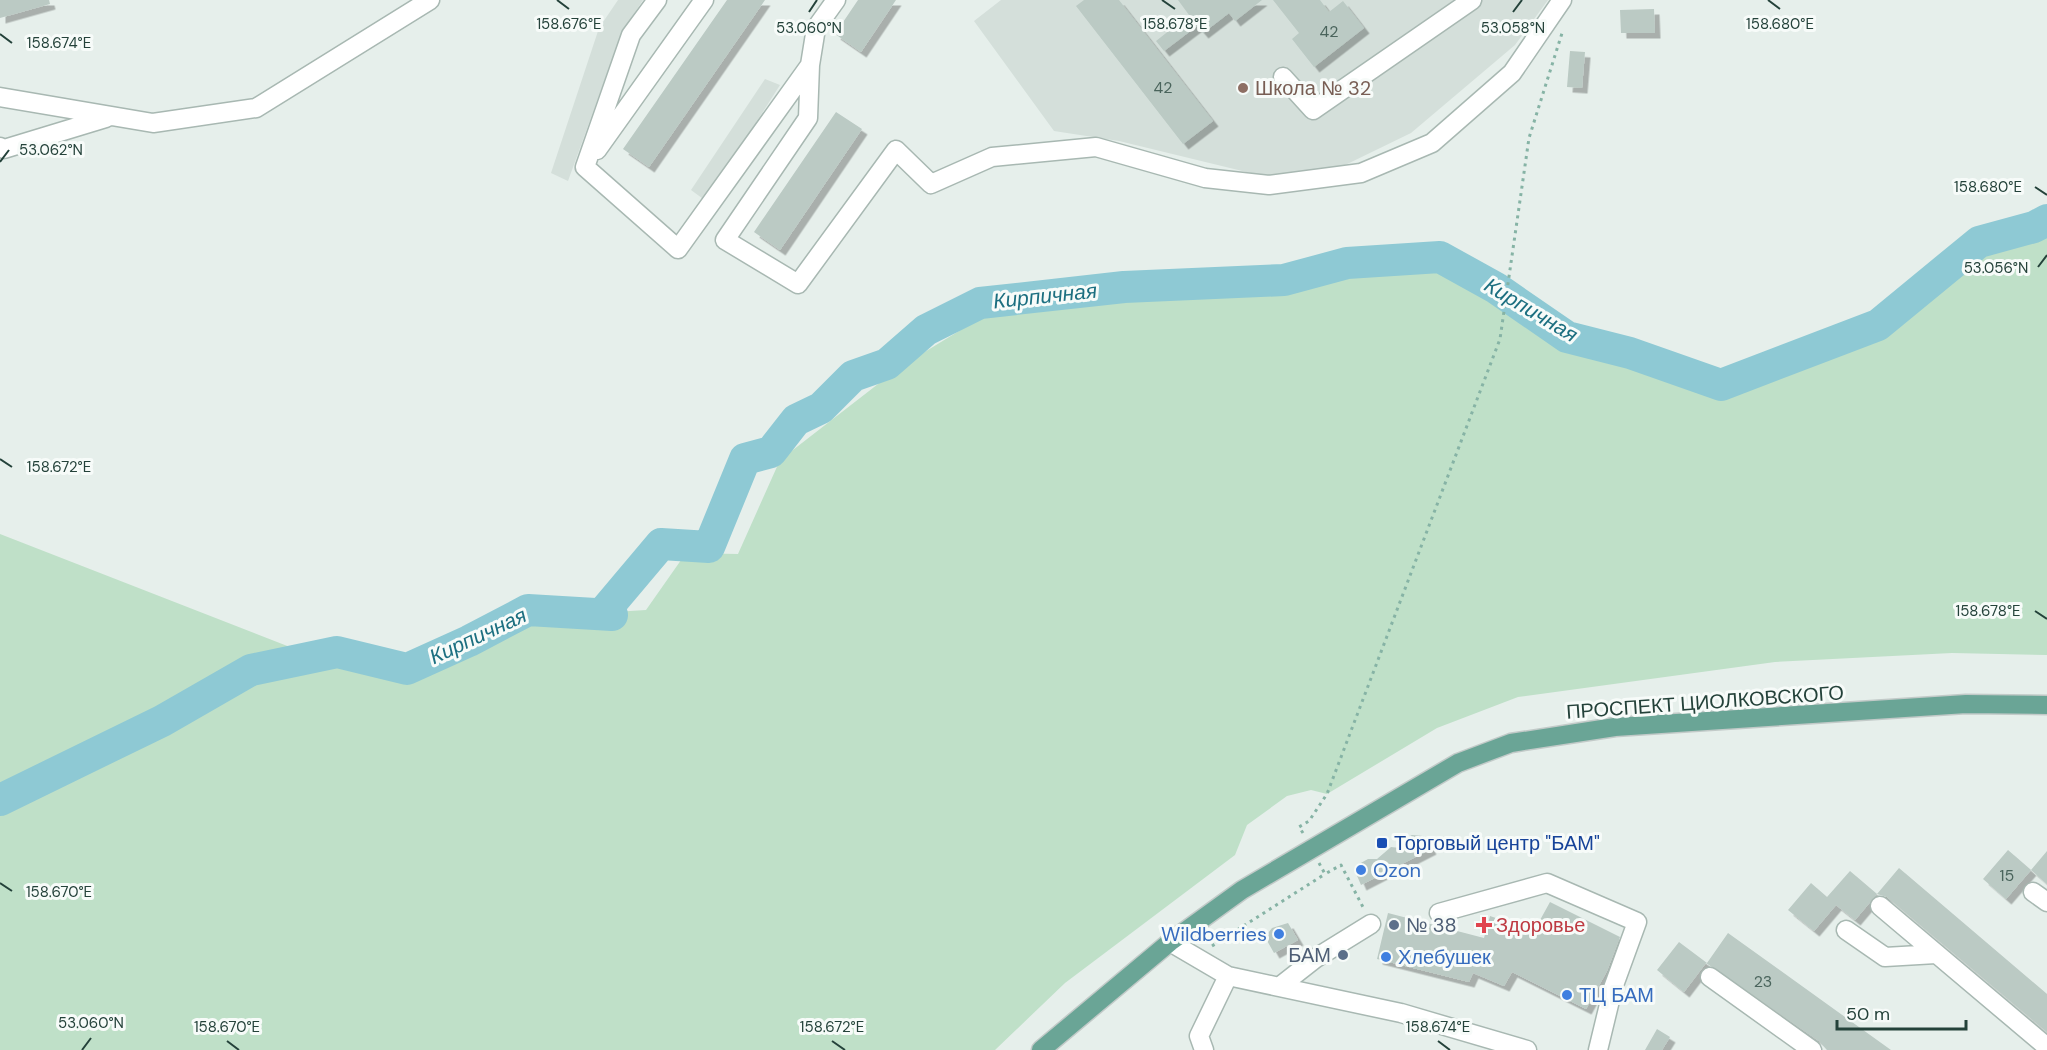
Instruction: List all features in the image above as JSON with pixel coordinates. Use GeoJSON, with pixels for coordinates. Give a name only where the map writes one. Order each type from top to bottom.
{"type":"FeatureCollection","features":[{"type":"Feature","properties":{"kind":"main road","name":"ПРОСПЕКТ ЦИОЛКОВСКОГО"},"geometry":{"type":"LineString","coordinates":[[1041,1050],[1170,942],[1242,890],[1458,764],[1511,742],[1627,726],[1966,704],[2047,705]]}},
{"type":"Feature","properties":{"kind":"street"},"geometry":{"type":"LineString","coordinates":[[0,97],[153,123],[256,108],[430,0]]}},
{"type":"Feature","properties":{"kind":"street"},"geometry":{"type":"LineString","coordinates":[[585,167],[630,35],[657,0]]}},
{"type":"Feature","properties":{"kind":"street"},"geometry":{"type":"LineString","coordinates":[[585,167],[704,0]]}},
{"type":"Feature","properties":{"kind":"street"},"geometry":{"type":"LineString","coordinates":[[836,0],[816,28],[810,65],[808,118],[725,240],[798,284],[896,150],[931,184],[992,157],[1096,147],[1205,178],[1258,184],[1269,185],[1361,173],[1432,143],[1512,73],[1562,0]]}},
{"type":"Feature","properties":{"kind":"street"},"geometry":{"type":"LineString","coordinates":[[1283,77],[1313,110],[1472,0]]}},
{"type":"Feature","properties":{"kind":"street"},"geometry":{"type":"LineString","coordinates":[[585,167],[678,249],[810,65]]}},
{"type":"Feature","properties":{"kind":"street"},"geometry":{"type":"LineString","coordinates":[[0,147],[4,149],[111,116]]}},
{"type":"Feature","properties":{"kind":"street"},"geometry":{"type":"LineString","coordinates":[[1439,913],[1547,883],[1637,922],[1613,988],[1598,1050]]}},
{"type":"Feature","properties":{"kind":"street"},"geometry":{"type":"LineString","coordinates":[[1880,906],[2047,1047]]}},
{"type":"Feature","properties":{"kind":"street"},"geometry":{"type":"LineString","coordinates":[[1279,987],[1316,958],[1371,924]]}},
{"type":"Feature","properties":{"kind":"street"},"geometry":{"type":"LineString","coordinates":[[1846,930],[1885,957],[1936,954]]}},
{"type":"Feature","properties":{"kind":"street"},"geometry":{"type":"LineString","coordinates":[[1170,942],[1228,976],[1401,1012],[1507,1047],[1527,1050]]}},
{"type":"Feature","properties":{"kind":"street"},"geometry":{"type":"LineString","coordinates":[[1204,1050],[1199,1036],[1228,976]]}},
{"type":"Feature","properties":{"kind":"street"},"geometry":{"type":"LineString","coordinates":[[1710,977],[1812,1050]]}},
{"type":"Feature","properties":{"kind":"path"},"geometry":{"type":"LineString","coordinates":[[1327,794],[1500,339],[1529,138],[1566,21]]}},
{"type":"Feature","properties":{"kind":"path"},"geometry":{"type":"LineString","coordinates":[[1195,957],[1324,874]]}},
{"type":"Feature","properties":{"kind":"path"},"geometry":{"type":"LineString","coordinates":[[1354,889],[1371,924]]}},
{"type":"Feature","properties":{"kind":"shaded area"},"geometry":{"type":"Polygon","coordinates":[[[618,0],[643,0],[622,32],[568,181],[551,173],[599,28],[618,0]]]}},
{"type":"Feature","properties":{"kind":"shaded area","name":"Школа № 32"},"geometry":{"type":"Polygon","coordinates":[[[1001,0],[1548,0],[1515,45],[1411,133],[1339,168],[1267,177],[1119,141],[1054,131],[974,21],[1001,0]]]}},
{"type":"Feature","properties":{"kind":"shaded area"},"geometry":{"type":"Polygon","coordinates":[[[765,79],[780,85],[706,201],[691,190],[765,79]]]}},
{"type":"Feature","properties":{"kind":"green space"},"geometry":{"type":"Polygon","coordinates":[[[2047,219],[2047,655],[1952,653],[1775,662],[1518,697],[1437,728],[1327,794],[1311,790],[1287,796],[1247,825],[1235,855],[1065,983],[995,1050],[0,1050],[0,534],[313,656],[372,654],[422,673],[533,617],[646,610],[686,553],[738,554],[780,460],[900,367],[982,317],[1065,300],[1432,271],[1508,290],[1588,347],[1739,389],[1908,317],[1993,242],[2047,219]]]}},
{"type":"Feature","properties":{"kind":"building"},"geometry":{"type":"Polygon","coordinates":[[[0,0],[49,0],[50,4],[0,18],[0,0]]]}},
{"type":"Feature","properties":{"kind":"building"},"geometry":{"type":"Polygon","coordinates":[[[727,0],[765,0],[649,167],[623,149],[727,0]]]}},
{"type":"Feature","properties":{"kind":"building"},"geometry":{"type":"Polygon","coordinates":[[[858,0],[896,0],[861,52],[835,34],[858,0]]]}},
{"type":"Feature","properties":{"kind":"building"},"geometry":{"type":"Polygon","coordinates":[[[1084,0],[1119,0],[1213,121],[1183,144],[1076,6],[1084,0]]]}},
{"type":"Feature","properties":{"kind":"building"},"geometry":{"type":"Polygon","coordinates":[[[1178,0],[1262,0],[1235,21],[1229,13],[1203,33],[1197,26],[1164,51],[1156,41],[1189,15],[1178,0]]]}},
{"type":"Feature","properties":{"kind":"building"},"geometry":{"type":"Polygon","coordinates":[[[1273,0],[1320,0],[1329,12],[1343,1],[1364,28],[1314,67],[1292,39],[1299,33],[1273,0]]]}},
{"type":"Feature","properties":{"kind":"building"},"geometry":{"type":"Polygon","coordinates":[[[1654,9],[1655,33],[1621,33],[1620,10],[1654,9]]]}},
{"type":"Feature","properties":{"kind":"building"},"geometry":{"type":"Polygon","coordinates":[[[1570,51],[1585,52],[1582,88],[1567,87],[1570,51]]]}},
{"type":"Feature","properties":{"kind":"building"},"geometry":{"type":"Polygon","coordinates":[[[836,112],[862,129],[780,250],[754,232],[836,112]]]}},
{"type":"Feature","properties":{"kind":"building"},"geometry":{"type":"Polygon","coordinates":[[[1412,835],[1423,836],[1431,849],[1361,885],[1355,871],[1359,864],[1368,859],[1377,859],[1391,847],[1400,848],[1406,838],[1412,835]]]}},
{"type":"Feature","properties":{"kind":"building"},"geometry":{"type":"Polygon","coordinates":[[[2008,850],[2031,870],[2006,899],[1983,879],[2008,850]]]}},
{"type":"Feature","properties":{"kind":"building"},"geometry":{"type":"Polygon","coordinates":[[[2047,851],[2047,884],[2031,870],[2047,851]]]}},
{"type":"Feature","properties":{"kind":"building"},"geometry":{"type":"Polygon","coordinates":[[[1899,868],[2047,994],[2047,1032],[1887,897],[1877,894],[1899,868]]]}},
{"type":"Feature","properties":{"kind":"building"},"geometry":{"type":"Polygon","coordinates":[[[1850,871],[1877,894],[1855,920],[1836,905],[1814,931],[1788,910],[1811,883],[1827,897],[1850,871]]]}},
{"type":"Feature","properties":{"kind":"building"},"geometry":{"type":"Polygon","coordinates":[[[1550,902],[1620,937],[1607,971],[1586,1009],[1512,972],[1504,986],[1473,973],[1469,982],[1377,959],[1388,913],[1484,938],[1490,916],[1534,931],[1550,902]]]}},
{"type":"Feature","properties":{"kind":"building"},"geometry":{"type":"Polygon","coordinates":[[[1288,923],[1298,940],[1274,953],[1265,937],[1272,928],[1288,923]]]}},
{"type":"Feature","properties":{"kind":"building"},"geometry":{"type":"Polygon","coordinates":[[[1728,933],[1891,1050],[1827,1050],[1819,1041],[1706,963],[1684,992],[1657,970],[1679,942],[1707,963],[1728,933]]]}},
{"type":"Feature","properties":{"kind":"building"},"geometry":{"type":"Polygon","coordinates":[[[1657,1029],[1670,1037],[1662,1050],[1645,1050],[1657,1029]]]}},
{"type":"Feature","properties":{"kind":"waterway","name":"Кирпичная"},"geometry":{"type":"LineString","coordinates":[[0,800],[162,721],[251,670],[337,652],[407,669],[469,641],[528,610],[612,615],[602,614],[661,544],[709,547],[745,459],[771,452],[796,420],[821,408],[853,376],[887,364],[926,330],[980,303],[1124,287],[1284,280],[1347,263],[1440,257],[1496,288],[1567,337],[1630,353],[1721,385],[1878,325],[1979,242],[2034,227],[2047,220]]}},
{"type":"Feature","properties":{"kind":"place","name":"Школа № 32"},"geometry":{"type":"Point","coordinates":[1243,88]}},
{"type":"Feature","properties":{"kind":"place","name":"Торговый центр \"БАМ\""},"geometry":{"type":"Point","coordinates":[1382,843]}},
{"type":"Feature","properties":{"kind":"place","name":"Ozon"},"geometry":{"type":"Point","coordinates":[1361,870]}},
{"type":"Feature","properties":{"kind":"place","name":"№ 38"},"geometry":{"type":"Point","coordinates":[1394,925]}},
{"type":"Feature","properties":{"kind":"place","name":"Здоровье"},"geometry":{"type":"Point","coordinates":[1484,925]}},
{"type":"Feature","properties":{"kind":"place","name":"Wildberries"},"geometry":{"type":"Point","coordinates":[1279,934]}},
{"type":"Feature","properties":{"kind":"place","name":"БАМ"},"geometry":{"type":"Point","coordinates":[1343,955]}},
{"type":"Feature","properties":{"kind":"place","name":"Хлебушек"},"geometry":{"type":"Point","coordinates":[1386,957]}},
{"type":"Feature","properties":{"kind":"place","name":"ТЦ БАМ"},"geometry":{"type":"Point","coordinates":[1567,995]}}]}
